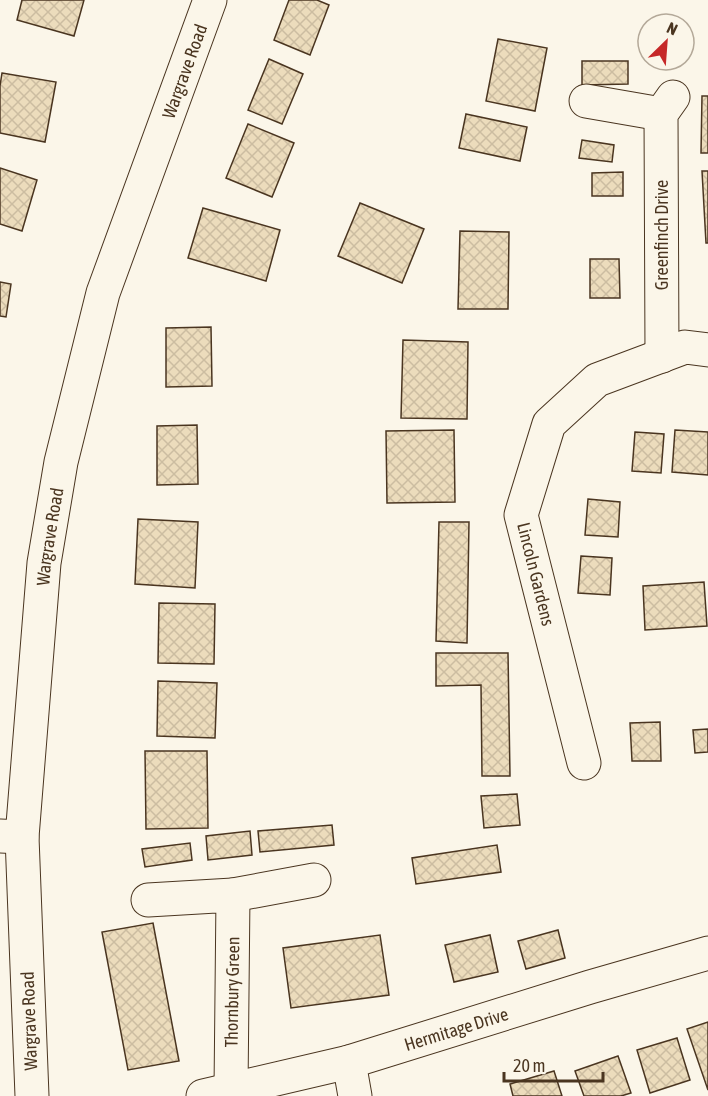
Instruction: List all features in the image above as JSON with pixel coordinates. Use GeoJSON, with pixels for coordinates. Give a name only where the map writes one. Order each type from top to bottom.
{"type":"FeatureCollection","features":[{"type":"Feature","properties":{"kind":"street","name":"Wargrave Road"},"geometry":{"type":"LineString","coordinates":[[32,1096],[11,836],[44,563],[61,462],[104,293],[210,0]]}},
{"type":"Feature","properties":{"kind":"street","name":"Greenfinch Drive"},"geometry":{"type":"LineString","coordinates":[[586,101],[667,106],[662,357]]}},
{"type":"Feature","properties":{"kind":"street","name":"Lincoln Gardens"},"geometry":{"type":"LineString","coordinates":[[584,762],[521,515],[549,424],[597,380],[684,347],[708,350]]}},
{"type":"Feature","properties":{"kind":"street"},"geometry":{"type":"LineString","coordinates":[[148,900],[233,895],[314,880]]}},
{"type":"Feature","properties":{"kind":"street","name":"Thornbury Green"},"geometry":{"type":"LineString","coordinates":[[217,1093],[233,895]]}},
{"type":"Feature","properties":{"kind":"street","name":"Hermitage Drive"},"geometry":{"type":"LineString","coordinates":[[217,1093],[350,1062],[590,987],[708,953]]}},
{"type":"Feature","properties":{"kind":"street"},"geometry":{"type":"LineString","coordinates":[[350,1062],[355,1096]]}},
{"type":"Feature","properties":{"kind":"building"},"geometry":{"type":"Polygon","coordinates":[[[22,0],[84,0],[74,36],[17,20],[22,0]]]}},
{"type":"Feature","properties":{"kind":"building"},"geometry":{"type":"Polygon","coordinates":[[[289,0],[317,0],[329,5],[310,55],[274,40],[289,0]]]}},
{"type":"Feature","properties":{"kind":"building"},"geometry":{"type":"Polygon","coordinates":[[[498,39],[547,48],[535,111],[486,101],[498,39]]]}},
{"type":"Feature","properties":{"kind":"building"},"geometry":{"type":"Polygon","coordinates":[[[269,59],[303,74],[282,124],[248,110],[269,59]]]}},
{"type":"Feature","properties":{"kind":"building"},"geometry":{"type":"Polygon","coordinates":[[[582,61],[628,61],[628,84],[582,85],[582,61]]]}},
{"type":"Feature","properties":{"kind":"building"},"geometry":{"type":"Polygon","coordinates":[[[2,73],[56,82],[45,142],[0,133],[2,73]]]}},
{"type":"Feature","properties":{"kind":"building"},"geometry":{"type":"Polygon","coordinates":[[[702,96],[708,96],[708,153],[701,153],[702,96]]]}},
{"type":"Feature","properties":{"kind":"building"},"geometry":{"type":"Polygon","coordinates":[[[466,114],[527,127],[520,161],[459,148],[466,114]]]}},
{"type":"Feature","properties":{"kind":"building"},"geometry":{"type":"Polygon","coordinates":[[[248,124],[294,143],[272,197],[226,178],[248,124]]]}},
{"type":"Feature","properties":{"kind":"building"},"geometry":{"type":"Polygon","coordinates":[[[582,140],[614,145],[612,162],[579,158],[582,140]]]}},
{"type":"Feature","properties":{"kind":"building"},"geometry":{"type":"Polygon","coordinates":[[[0,168],[37,180],[22,231],[0,224],[0,168]]]}},
{"type":"Feature","properties":{"kind":"building"},"geometry":{"type":"Polygon","coordinates":[[[702,171],[708,171],[708,243],[706,243],[702,171]]]}},
{"type":"Feature","properties":{"kind":"building"},"geometry":{"type":"Polygon","coordinates":[[[623,172],[623,196],[592,196],[592,173],[623,172]]]}},
{"type":"Feature","properties":{"kind":"building"},"geometry":{"type":"Polygon","coordinates":[[[360,203],[424,229],[402,283],[338,256],[360,203]]]}},
{"type":"Feature","properties":{"kind":"building"},"geometry":{"type":"Polygon","coordinates":[[[203,208],[280,230],[266,281],[188,258],[203,208]]]}},
{"type":"Feature","properties":{"kind":"building"},"geometry":{"type":"Polygon","coordinates":[[[460,231],[509,232],[508,309],[458,309],[460,231]]]}},
{"type":"Feature","properties":{"kind":"building"},"geometry":{"type":"Polygon","coordinates":[[[590,259],[619,259],[620,298],[590,298],[590,259]]]}},
{"type":"Feature","properties":{"kind":"building"},"geometry":{"type":"Polygon","coordinates":[[[0,282],[11,284],[6,317],[0,316],[0,282]]]}},
{"type":"Feature","properties":{"kind":"building"},"geometry":{"type":"Polygon","coordinates":[[[211,327],[212,386],[166,387],[166,328],[211,327]]]}},
{"type":"Feature","properties":{"kind":"building"},"geometry":{"type":"Polygon","coordinates":[[[403,340],[468,342],[467,419],[401,418],[403,340]]]}},
{"type":"Feature","properties":{"kind":"building"},"geometry":{"type":"Polygon","coordinates":[[[197,425],[198,484],[157,485],[157,426],[197,425]]]}},
{"type":"Feature","properties":{"kind":"building"},"geometry":{"type":"Polygon","coordinates":[[[454,430],[455,502],[387,503],[386,431],[454,430]]]}},
{"type":"Feature","properties":{"kind":"building"},"geometry":{"type":"Polygon","coordinates":[[[675,430],[708,432],[708,475],[672,472],[675,430]]]}},
{"type":"Feature","properties":{"kind":"building"},"geometry":{"type":"Polygon","coordinates":[[[635,432],[664,434],[661,473],[632,471],[635,432]]]}},
{"type":"Feature","properties":{"kind":"building"},"geometry":{"type":"Polygon","coordinates":[[[588,499],[620,502],[618,537],[585,535],[588,499]]]}},
{"type":"Feature","properties":{"kind":"building"},"geometry":{"type":"Polygon","coordinates":[[[138,519],[198,522],[195,588],[135,584],[138,519]]]}},
{"type":"Feature","properties":{"kind":"building"},"geometry":{"type":"Polygon","coordinates":[[[439,522],[469,522],[467,643],[436,641],[439,522]]]}},
{"type":"Feature","properties":{"kind":"building"},"geometry":{"type":"Polygon","coordinates":[[[581,556],[612,558],[610,595],[578,593],[581,556]]]}},
{"type":"Feature","properties":{"kind":"building"},"geometry":{"type":"Polygon","coordinates":[[[704,582],[707,626],[645,630],[643,586],[704,582]]]}},
{"type":"Feature","properties":{"kind":"building"},"geometry":{"type":"Polygon","coordinates":[[[159,603],[215,604],[214,664],[158,663],[159,603]]]}},
{"type":"Feature","properties":{"kind":"building"},"geometry":{"type":"Polygon","coordinates":[[[436,653],[508,653],[510,776],[482,776],[481,685],[436,686],[436,653]]]}},
{"type":"Feature","properties":{"kind":"building"},"geometry":{"type":"Polygon","coordinates":[[[158,681],[217,683],[215,738],[157,736],[158,681]]]}},
{"type":"Feature","properties":{"kind":"building"},"geometry":{"type":"Polygon","coordinates":[[[660,722],[661,761],[632,761],[630,723],[660,722]]]}},
{"type":"Feature","properties":{"kind":"building"},"geometry":{"type":"Polygon","coordinates":[[[708,729],[708,752],[695,753],[693,730],[708,729]]]}},
{"type":"Feature","properties":{"kind":"building"},"geometry":{"type":"Polygon","coordinates":[[[145,751],[207,751],[208,828],[146,829],[145,751]]]}},
{"type":"Feature","properties":{"kind":"building"},"geometry":{"type":"Polygon","coordinates":[[[517,794],[520,825],[484,828],[481,796],[517,794]]]}},
{"type":"Feature","properties":{"kind":"building"},"geometry":{"type":"Polygon","coordinates":[[[332,825],[334,845],[260,852],[258,831],[332,825]]]}},
{"type":"Feature","properties":{"kind":"building"},"geometry":{"type":"Polygon","coordinates":[[[250,831],[252,855],[208,860],[206,836],[250,831]]]}},
{"type":"Feature","properties":{"kind":"building"},"geometry":{"type":"Polygon","coordinates":[[[190,843],[192,860],[145,867],[142,849],[190,843]]]}},
{"type":"Feature","properties":{"kind":"building"},"geometry":{"type":"Polygon","coordinates":[[[497,845],[501,872],[416,884],[412,858],[497,845]]]}},
{"type":"Feature","properties":{"kind":"building"},"geometry":{"type":"Polygon","coordinates":[[[153,923],[179,1061],[128,1070],[102,932],[153,923]]]}},
{"type":"Feature","properties":{"kind":"building"},"geometry":{"type":"Polygon","coordinates":[[[558,930],[565,958],[526,969],[518,941],[558,930]]]}},
{"type":"Feature","properties":{"kind":"building"},"geometry":{"type":"Polygon","coordinates":[[[380,935],[389,995],[291,1008],[283,948],[380,935]]]}},
{"type":"Feature","properties":{"kind":"building"},"geometry":{"type":"Polygon","coordinates":[[[490,935],[498,972],[454,982],[445,945],[490,935]]]}},
{"type":"Feature","properties":{"kind":"building"},"geometry":{"type":"Polygon","coordinates":[[[708,1022],[708,1090],[687,1029],[708,1022]]]}},
{"type":"Feature","properties":{"kind":"building"},"geometry":{"type":"Polygon","coordinates":[[[677,1038],[690,1080],[650,1093],[637,1050],[677,1038]]]}},
{"type":"Feature","properties":{"kind":"building"},"geometry":{"type":"Polygon","coordinates":[[[618,1056],[631,1093],[621,1096],[584,1096],[575,1071],[618,1056]]]}},
{"type":"Feature","properties":{"kind":"building"},"geometry":{"type":"Polygon","coordinates":[[[554,1071],[562,1096],[513,1096],[510,1084],[554,1071]]]}}]}
